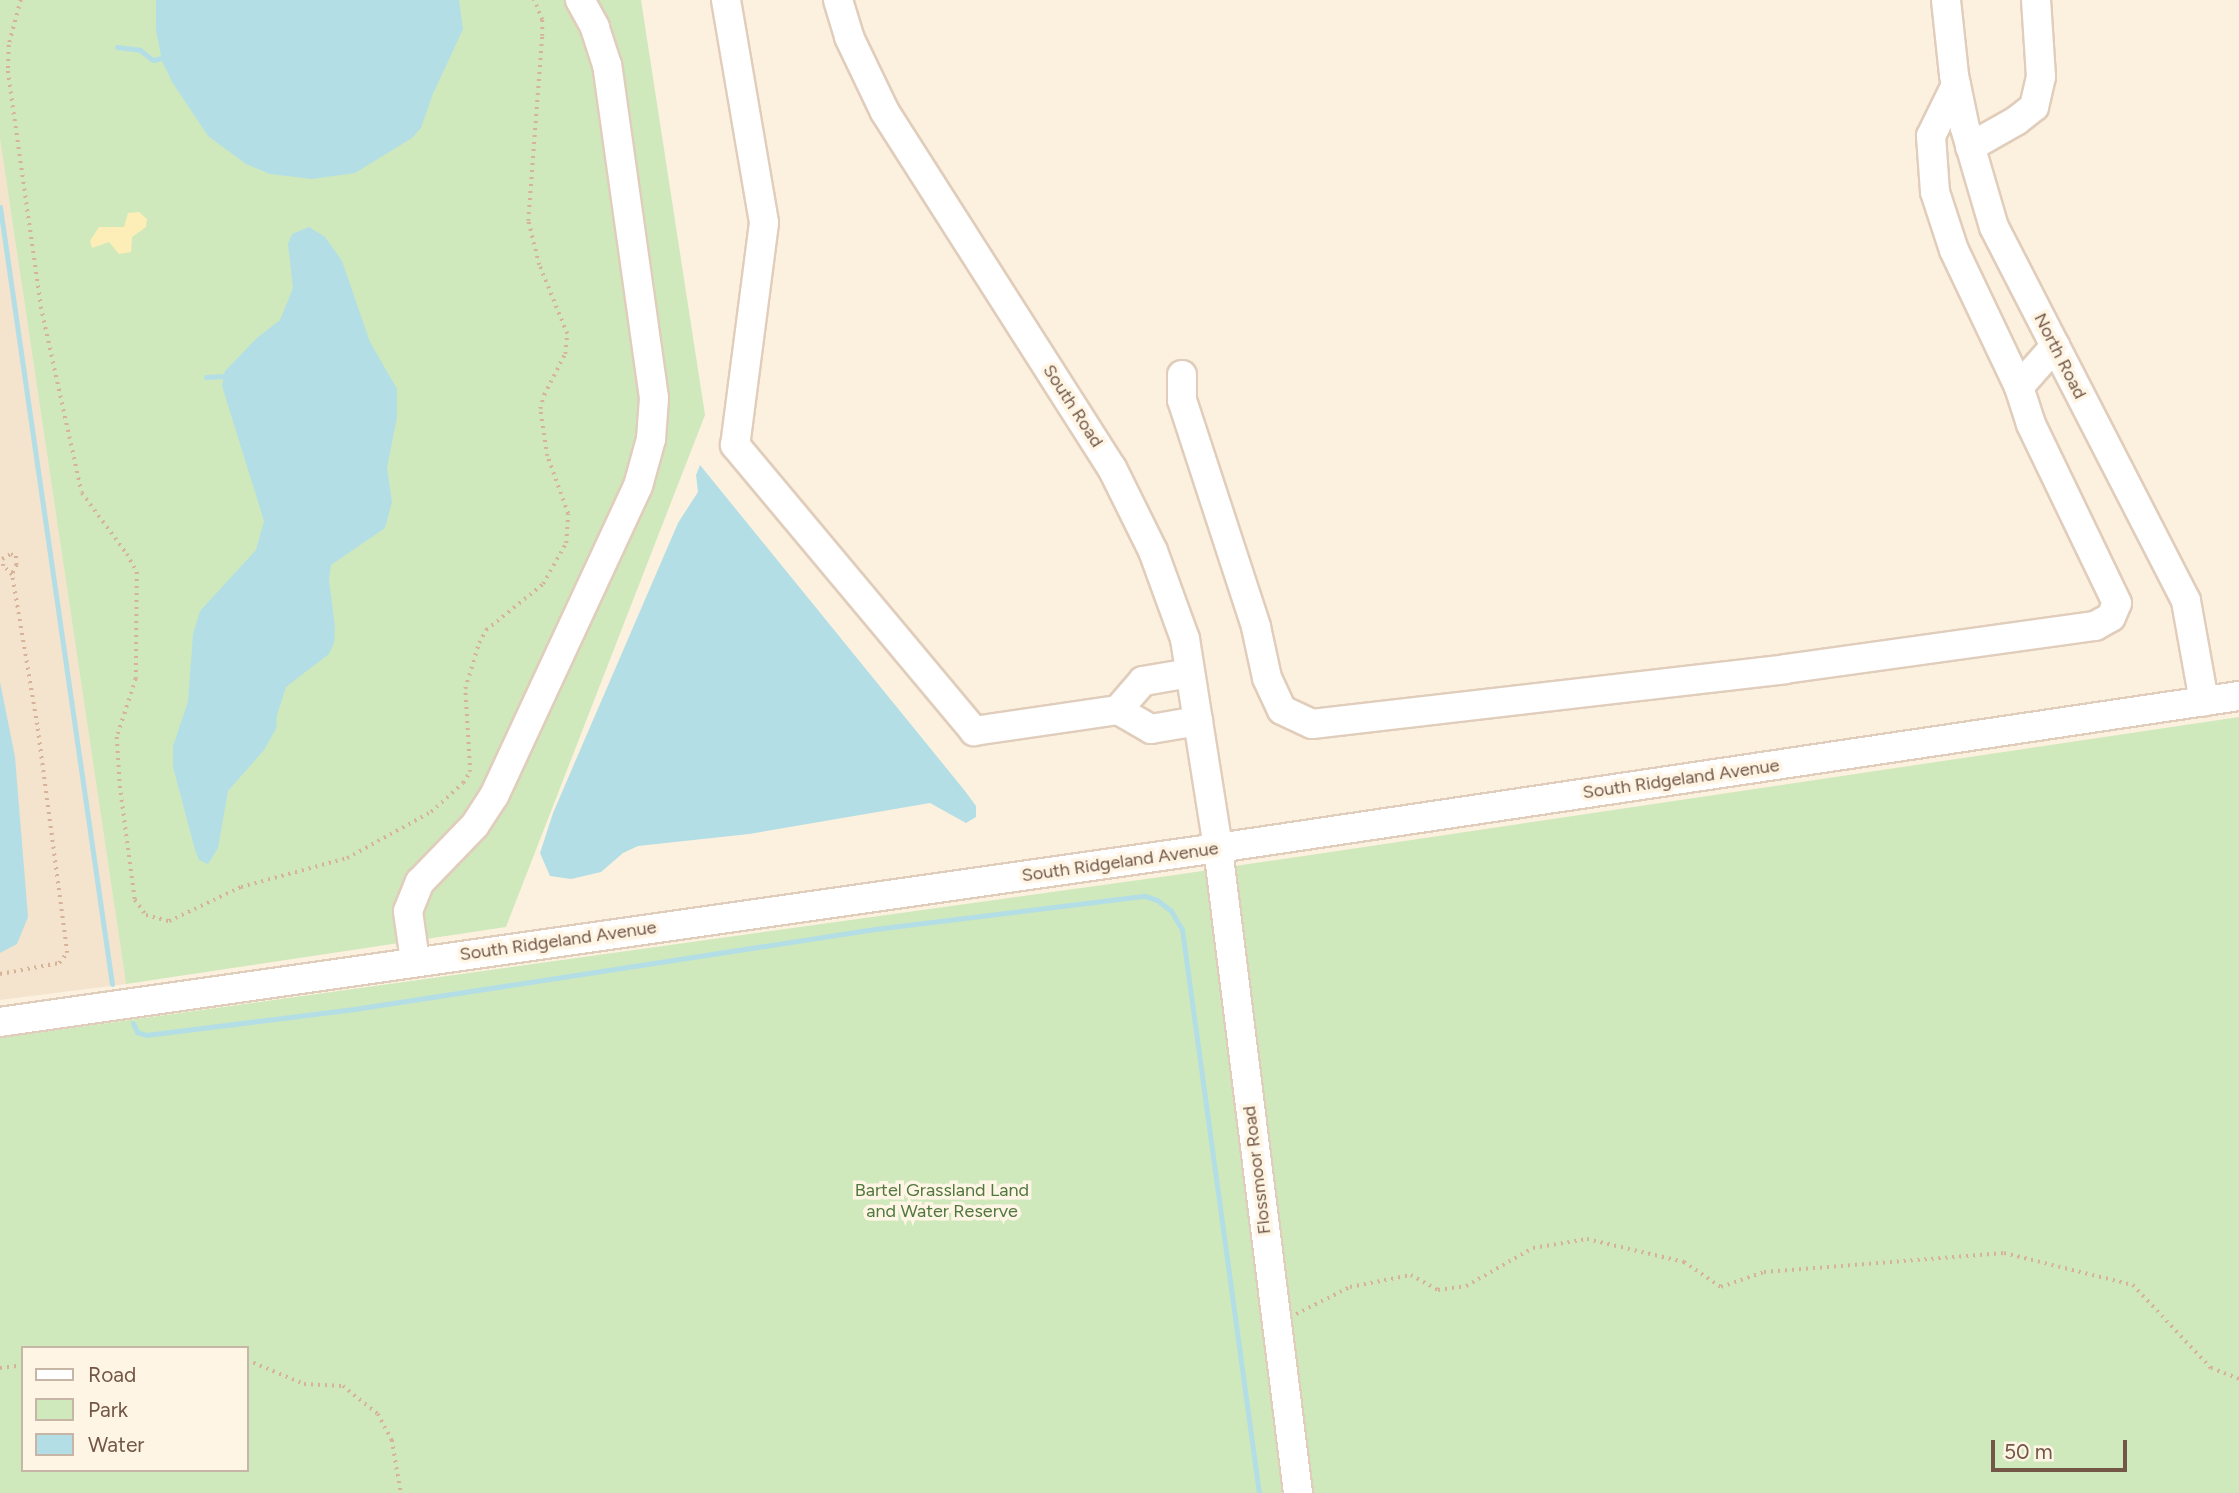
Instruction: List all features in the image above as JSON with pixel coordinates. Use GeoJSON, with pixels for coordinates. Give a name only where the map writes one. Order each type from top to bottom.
{"type":"FeatureCollection","features":[{"type":"Feature","properties":{"kind":"street"},"geometry":{"type":"LineString","coordinates":[[415,961],[408,911],[420,882],[475,825],[494,796],[638,486],[651,439],[654,398],[607,65],[595,27],[580,0]]}},
{"type":"Feature","properties":{"kind":"street"},"geometry":{"type":"LineString","coordinates":[[726,0],[764,223],[735,444],[974,731],[1118,710],[1151,729],[1198,721]]}},
{"type":"Feature","properties":{"kind":"street","name":"South Road"},"geometry":{"type":"LineString","coordinates":[[838,0],[849,37],[885,112],[1112,468],[1153,551],[1185,639],[1218,848]]}},
{"type":"Feature","properties":{"kind":"street","name":"North Road"},"geometry":{"type":"LineString","coordinates":[[1946,0],[1956,85],[1993,227],[2186,601],[2204,701]]}},
{"type":"Feature","properties":{"kind":"street"},"geometry":{"type":"LineString","coordinates":[[1970,147],[2016,121],[2034,107],[2041,77],[2036,0]]}},
{"type":"Feature","properties":{"kind":"street"},"geometry":{"type":"LineString","coordinates":[[1182,375],[1182,400],[1256,627],[1267,678],[1282,710],[1312,724],[1785,669],[2095,626],[2111,617],[2118,603],[2031,424],[2019,387],[1954,250],[1935,192],[1931,136],[1956,85]]}},
{"type":"Feature","properties":{"kind":"street"},"geometry":{"type":"LineString","coordinates":[[2019,387],[2055,346]]}},
{"type":"Feature","properties":{"kind":"street"},"geometry":{"type":"LineString","coordinates":[[1118,710],[1143,681],[1190,673]]}},
{"type":"Feature","properties":{"kind":"street","name":"South Ridgeland Avenue"},"geometry":{"type":"LineString","coordinates":[[0,1022],[1218,848],[2239,696]]}},
{"type":"Feature","properties":{"kind":"street","name":"Flossmoor Road"},"geometry":{"type":"LineString","coordinates":[[1218,848],[1298,1493]]}},
{"type":"Feature","properties":{"kind":"path"},"geometry":{"type":"LineString","coordinates":[[21,0],[9,45],[8,71],[41,307],[82,493],[137,572],[136,680],[117,737],[122,811],[135,900],[146,915],[169,921],[241,887],[347,858],[431,812],[453,793],[470,772],[464,707],[466,689],[479,643],[486,630],[542,584],[566,543],[568,514],[547,456],[540,409],[544,395],[565,354],[567,334],[539,265],[528,221],[542,36],[542,20],[534,0]]}},
{"type":"Feature","properties":{"kind":"path"},"geometry":{"type":"LineString","coordinates":[[0,974],[59,963],[67,953],[37,725],[12,575],[3,566],[2,559],[11,554],[16,556],[17,565],[12,575]]}},
{"type":"Feature","properties":{"kind":"path"},"geometry":{"type":"LineString","coordinates":[[1276,1324],[1350,1287],[1411,1275],[1438,1290],[1466,1286],[1533,1248],[1587,1239],[1684,1262],[1721,1286],[1764,1272],[2004,1253],[2133,1285],[2211,1368],[2239,1379]]}},
{"type":"Feature","properties":{"kind":"path"},"geometry":{"type":"LineString","coordinates":[[248,1360],[304,1384],[343,1386],[378,1415],[392,1440],[401,1493]]}},
{"type":"Feature","properties":{"kind":"path"},"geometry":{"type":"LineString","coordinates":[[0,1368],[21,1365]]}},
{"type":"Feature","properties":{"kind":"shaded area"},"geometry":{"type":"Polygon","coordinates":[[[0,139],[126,984],[0,1000],[0,139]]]}},
{"type":"Feature","properties":{"kind":"green space"},"geometry":{"type":"Polygon","coordinates":[[[0,0],[641,0],[705,415],[506,927],[126,984],[0,139],[0,0]]]}},
{"type":"Feature","properties":{"kind":"green space","name":"Bartel Grassland Land and Water Reserve"},"geometry":{"type":"Polygon","coordinates":[[[2239,717],[2239,1493],[0,1493],[0,1038],[1175,875],[2239,717]]]}},
{"type":"Feature","properties":{"kind":"sand"},"geometry":{"type":"Polygon","coordinates":[[[139,212],[147,219],[146,227],[132,237],[131,252],[119,254],[109,242],[92,248],[90,241],[99,227],[124,227],[128,213],[139,212]]]}},
{"type":"Feature","properties":{"kind":"water"},"geometry":{"type":"Polygon","coordinates":[[[156,0],[459,0],[463,29],[432,96],[421,128],[412,138],[355,173],[312,179],[270,174],[246,164],[208,136],[172,82],[162,61],[156,30],[156,0]]]}},
{"type":"Feature","properties":{"kind":"water"},"geometry":{"type":"Polygon","coordinates":[[[309,227],[325,237],[342,261],[370,342],[397,389],[397,417],[387,468],[392,502],[385,528],[331,565],[329,580],[335,627],[334,643],[329,654],[286,687],[277,715],[276,729],[264,750],[228,791],[218,848],[208,864],[199,860],[195,850],[173,767],[173,746],[188,701],[193,634],[200,611],[256,550],[264,521],[222,386],[225,371],[257,338],[280,320],[293,288],[288,244],[292,234],[309,227]]]}},
{"type":"Feature","properties":{"kind":"water"},"geometry":{"type":"Polygon","coordinates":[[[700,465],[965,791],[976,806],[976,817],[966,823],[930,803],[749,834],[638,846],[623,853],[601,872],[571,879],[550,876],[540,853],[553,813],[678,523],[698,492],[696,475],[700,465]]]}},
{"type":"Feature","properties":{"kind":"water"},"geometry":{"type":"Polygon","coordinates":[[[0,682],[15,757],[28,917],[17,944],[0,953],[0,682]]]}},
{"type":"Feature","properties":{"kind":"waterway"},"geometry":{"type":"LineString","coordinates":[[117,47],[140,50],[153,60],[162,58]]}},
{"type":"Feature","properties":{"kind":"waterway"},"geometry":{"type":"LineString","coordinates":[[0,207],[112,984]]}},
{"type":"Feature","properties":{"kind":"waterway"},"geometry":{"type":"LineString","coordinates":[[206,377],[224,376]]}},
{"type":"Feature","properties":{"kind":"waterway"},"geometry":{"type":"LineString","coordinates":[[133,1023],[137,1032],[146,1035],[354,1009],[875,929],[1145,896],[1157,900],[1171,911],[1182,929],[1259,1493]]}}]}
